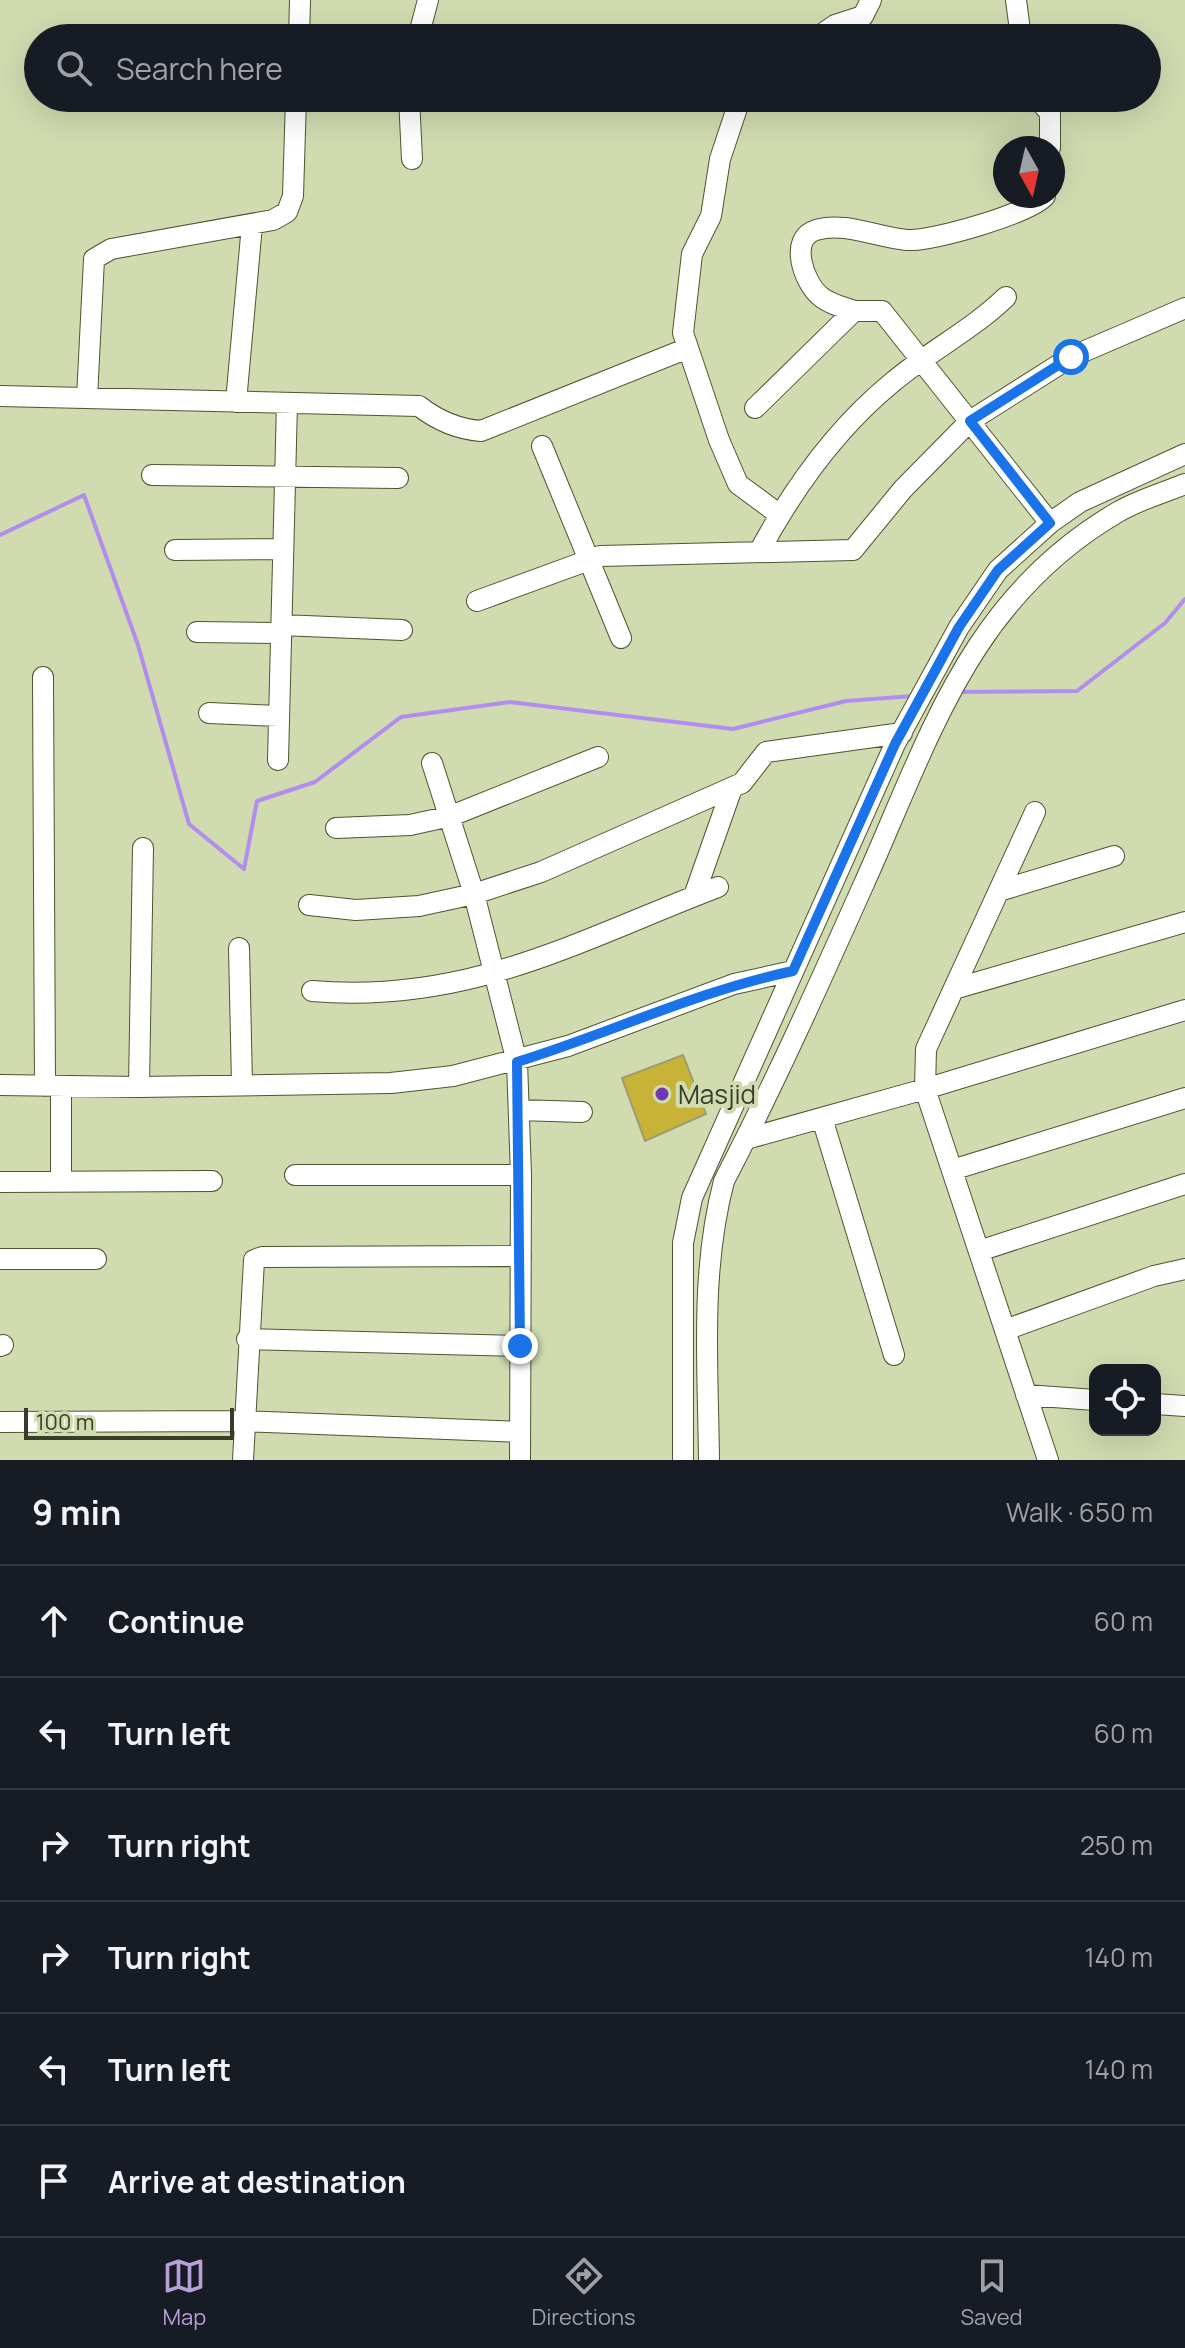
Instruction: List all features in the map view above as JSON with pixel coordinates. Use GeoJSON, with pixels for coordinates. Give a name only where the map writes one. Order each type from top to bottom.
{"type":"FeatureCollection","features":[{"type":"Feature","properties":{"kind":"street"},"geometry":{"type":"LineString","coordinates":[[299,24],[300,0]]}},
{"type":"Feature","properties":{"kind":"street"},"geometry":{"type":"LineString","coordinates":[[422,24],[428,0]]}},
{"type":"Feature","properties":{"kind":"street"},"geometry":{"type":"LineString","coordinates":[[838,24],[863,16],[871,0]]}},
{"type":"Feature","properties":{"kind":"street"},"geometry":{"type":"LineString","coordinates":[[1016,0],[1019,24]]}},
{"type":"Feature","properties":{"kind":"street"},"geometry":{"type":"LineString","coordinates":[[87,398],[94,259],[111,249],[252,225],[273,220],[287,212],[293,196],[296,112]]}},
{"type":"Feature","properties":{"kind":"street"},"geometry":{"type":"LineString","coordinates":[[410,112],[412,159]]}},
{"type":"Feature","properties":{"kind":"street"},"geometry":{"type":"LineString","coordinates":[[736,112],[720,159],[711,216],[692,254],[683,333],[719,440],[738,484],[780,515]]}},
{"type":"Feature","properties":{"kind":"street"},"geometry":{"type":"LineString","coordinates":[[1049,112],[1050,136]]}},
{"type":"Feature","properties":{"kind":"street"},"geometry":{"type":"LineString","coordinates":[[1022,208],[938,238],[908,240],[832,227],[815,230],[806,235],[801,249],[802,266],[810,286],[822,298],[854,311],[882,311],[1050,523]]}},
{"type":"Feature","properties":{"kind":"street"},"geometry":{"type":"LineString","coordinates":[[236,402],[252,225]]}},
{"type":"Feature","properties":{"kind":"street"},"geometry":{"type":"LineString","coordinates":[[759,552],[789,497],[853,417],[1006,297]]}},
{"type":"Feature","properties":{"kind":"street"},"geometry":{"type":"LineString","coordinates":[[477,601],[591,558],[853,550],[903,489],[970,421],[1071,357],[1185,308]]}},
{"type":"Feature","properties":{"kind":"street"},"geometry":{"type":"LineString","coordinates":[[755,408],[854,311]]}},
{"type":"Feature","properties":{"kind":"street"},"geometry":{"type":"LineString","coordinates":[[0,396],[419,406],[433,418],[462,430],[481,431],[688,348]]}},
{"type":"Feature","properties":{"kind":"street"},"geometry":{"type":"LineString","coordinates":[[278,760],[287,403]]}},
{"type":"Feature","properties":{"kind":"street"},"geometry":{"type":"LineString","coordinates":[[542,446],[591,558],[621,638]]}},
{"type":"Feature","properties":{"kind":"street"},"geometry":{"type":"LineString","coordinates":[[683,1460],[683,1243],[692,1198],[844,854],[905,727],[959,627],[998,570],[1050,523],[1080,502],[1185,454]]}},
{"type":"Feature","properties":{"kind":"street"},"geometry":{"type":"LineString","coordinates":[[152,475],[398,478]]}},
{"type":"Feature","properties":{"kind":"street"},"geometry":{"type":"LineString","coordinates":[[709,1460],[707,1277],[713,1221],[724,1181],[871,867],[937,715],[953,684],[1006,606],[1040,572],[1084,535],[1120,511],[1185,484]]}},
{"type":"Feature","properties":{"kind":"street"},"geometry":{"type":"LineString","coordinates":[[175,550],[283,549]]}},
{"type":"Feature","properties":{"kind":"street"},"geometry":{"type":"LineString","coordinates":[[197,632],[402,630]]}},
{"type":"Feature","properties":{"kind":"street"},"geometry":{"type":"LineString","coordinates":[[43,677],[53,1086],[61,1181]]}},
{"type":"Feature","properties":{"kind":"street"},"geometry":{"type":"LineString","coordinates":[[209,713],[279,716]]}},
{"type":"Feature","properties":{"kind":"street"},"geometry":{"type":"LineString","coordinates":[[309,905],[372,909],[419,906],[474,894],[555,866],[732,788],[742,783],[766,752],[905,727]]}},
{"type":"Feature","properties":{"kind":"street"},"geometry":{"type":"LineString","coordinates":[[336,828],[410,825],[451,816],[598,757]]}},
{"type":"Feature","properties":{"kind":"street"},"geometry":{"type":"LineString","coordinates":[[432,763],[474,894],[517,1062],[521,1175],[520,1460]]}},
{"type":"Feature","properties":{"kind":"street"},"geometry":{"type":"LineString","coordinates":[[694,896],[732,788]]}},
{"type":"Feature","properties":{"kind":"street"},"geometry":{"type":"LineString","coordinates":[[1035,812],[926,1049],[925,1089],[1048,1460]]}},
{"type":"Feature","properties":{"kind":"street"},"geometry":{"type":"LineString","coordinates":[[139,1087],[143,848]]}},
{"type":"Feature","properties":{"kind":"street"},"geometry":{"type":"LineString","coordinates":[[844,854],[871,867]]}},
{"type":"Feature","properties":{"kind":"street"},"geometry":{"type":"LineString","coordinates":[[999,891],[1114,856]]}},
{"type":"Feature","properties":{"kind":"street"},"geometry":{"type":"LineString","coordinates":[[312,991],[358,995],[429,989],[494,975],[718,887]]}},
{"type":"Feature","properties":{"kind":"street"},"geometry":{"type":"LineString","coordinates":[[954,989],[1185,922]]}},
{"type":"Feature","properties":{"kind":"street"},"geometry":{"type":"LineString","coordinates":[[239,948],[242,1084]]}},
{"type":"Feature","properties":{"kind":"street"},"geometry":{"type":"LineString","coordinates":[[0,1085],[139,1087],[391,1083],[453,1076],[517,1062],[734,984],[793,971]]}},
{"type":"Feature","properties":{"kind":"street"},"geometry":{"type":"LineString","coordinates":[[746,1139],[925,1089],[1185,1010]]}},
{"type":"Feature","properties":{"kind":"street"},"geometry":{"type":"LineString","coordinates":[[952,1170],[1185,1098]]}},
{"type":"Feature","properties":{"kind":"street"},"geometry":{"type":"LineString","coordinates":[[519,1110],[582,1112]]}},
{"type":"Feature","properties":{"kind":"street"},"geometry":{"type":"LineString","coordinates":[[822,1118],[894,1355]]}},
{"type":"Feature","properties":{"kind":"street"},"geometry":{"type":"LineString","coordinates":[[295,1175],[521,1175]]}},
{"type":"Feature","properties":{"kind":"street"},"geometry":{"type":"LineString","coordinates":[[0,1182],[212,1181]]}},
{"type":"Feature","properties":{"kind":"street"},"geometry":{"type":"LineString","coordinates":[[979,1251],[1185,1184]]}},
{"type":"Feature","properties":{"kind":"street"},"geometry":{"type":"LineString","coordinates":[[243,1460],[247,1339],[254,1260],[262,1257],[521,1256]]}},
{"type":"Feature","properties":{"kind":"street"},"geometry":{"type":"LineString","coordinates":[[0,1259],[96,1259]]}},
{"type":"Feature","properties":{"kind":"street"},"geometry":{"type":"LineString","coordinates":[[1005,1330],[1154,1276],[1185,1269]]}},
{"type":"Feature","properties":{"kind":"street"},"geometry":{"type":"LineString","coordinates":[[247,1339],[520,1346]]}},
{"type":"Feature","properties":{"kind":"street"},"geometry":{"type":"LineString","coordinates":[[1026,1395],[1089,1400]]}},
{"type":"Feature","properties":{"kind":"street"},"geometry":{"type":"LineString","coordinates":[[1161,1404],[1185,1406]]}},
{"type":"Feature","properties":{"kind":"street"},"geometry":{"type":"LineString","coordinates":[[0,1422],[243,1421],[520,1432]]}},
{"type":"Feature","properties":{"kind":"building","name":"Masjid"},"geometry":{"type":"Polygon","coordinates":[[[683,1055],[706,1114],[645,1141],[622,1078],[683,1055]]]}},
{"type":"Feature","properties":{"kind":"waterway"},"geometry":{"type":"LineString","coordinates":[[0,535],[84,495],[138,645],[189,824],[244,869],[257,801],[315,782],[401,717],[510,702],[733,729],[846,701],[913,696]]}},
{"type":"Feature","properties":{"kind":"waterway"},"geometry":{"type":"LineString","coordinates":[[958,692],[1077,691],[1165,623],[1185,599]]}},
{"type":"Feature","properties":{"kind":"place","name":"Masjid"},"geometry":{"type":"Point","coordinates":[662,1094]}},
{"type":"Feature","properties":{"kind":"route"},"geometry":{"type":"LineString","coordinates":[[520,1346],[521,1175],[517,1062],[734,984],[793,971],[895,744],[959,627],[998,570],[1050,523],[970,421],[1071,357]]}}]}
